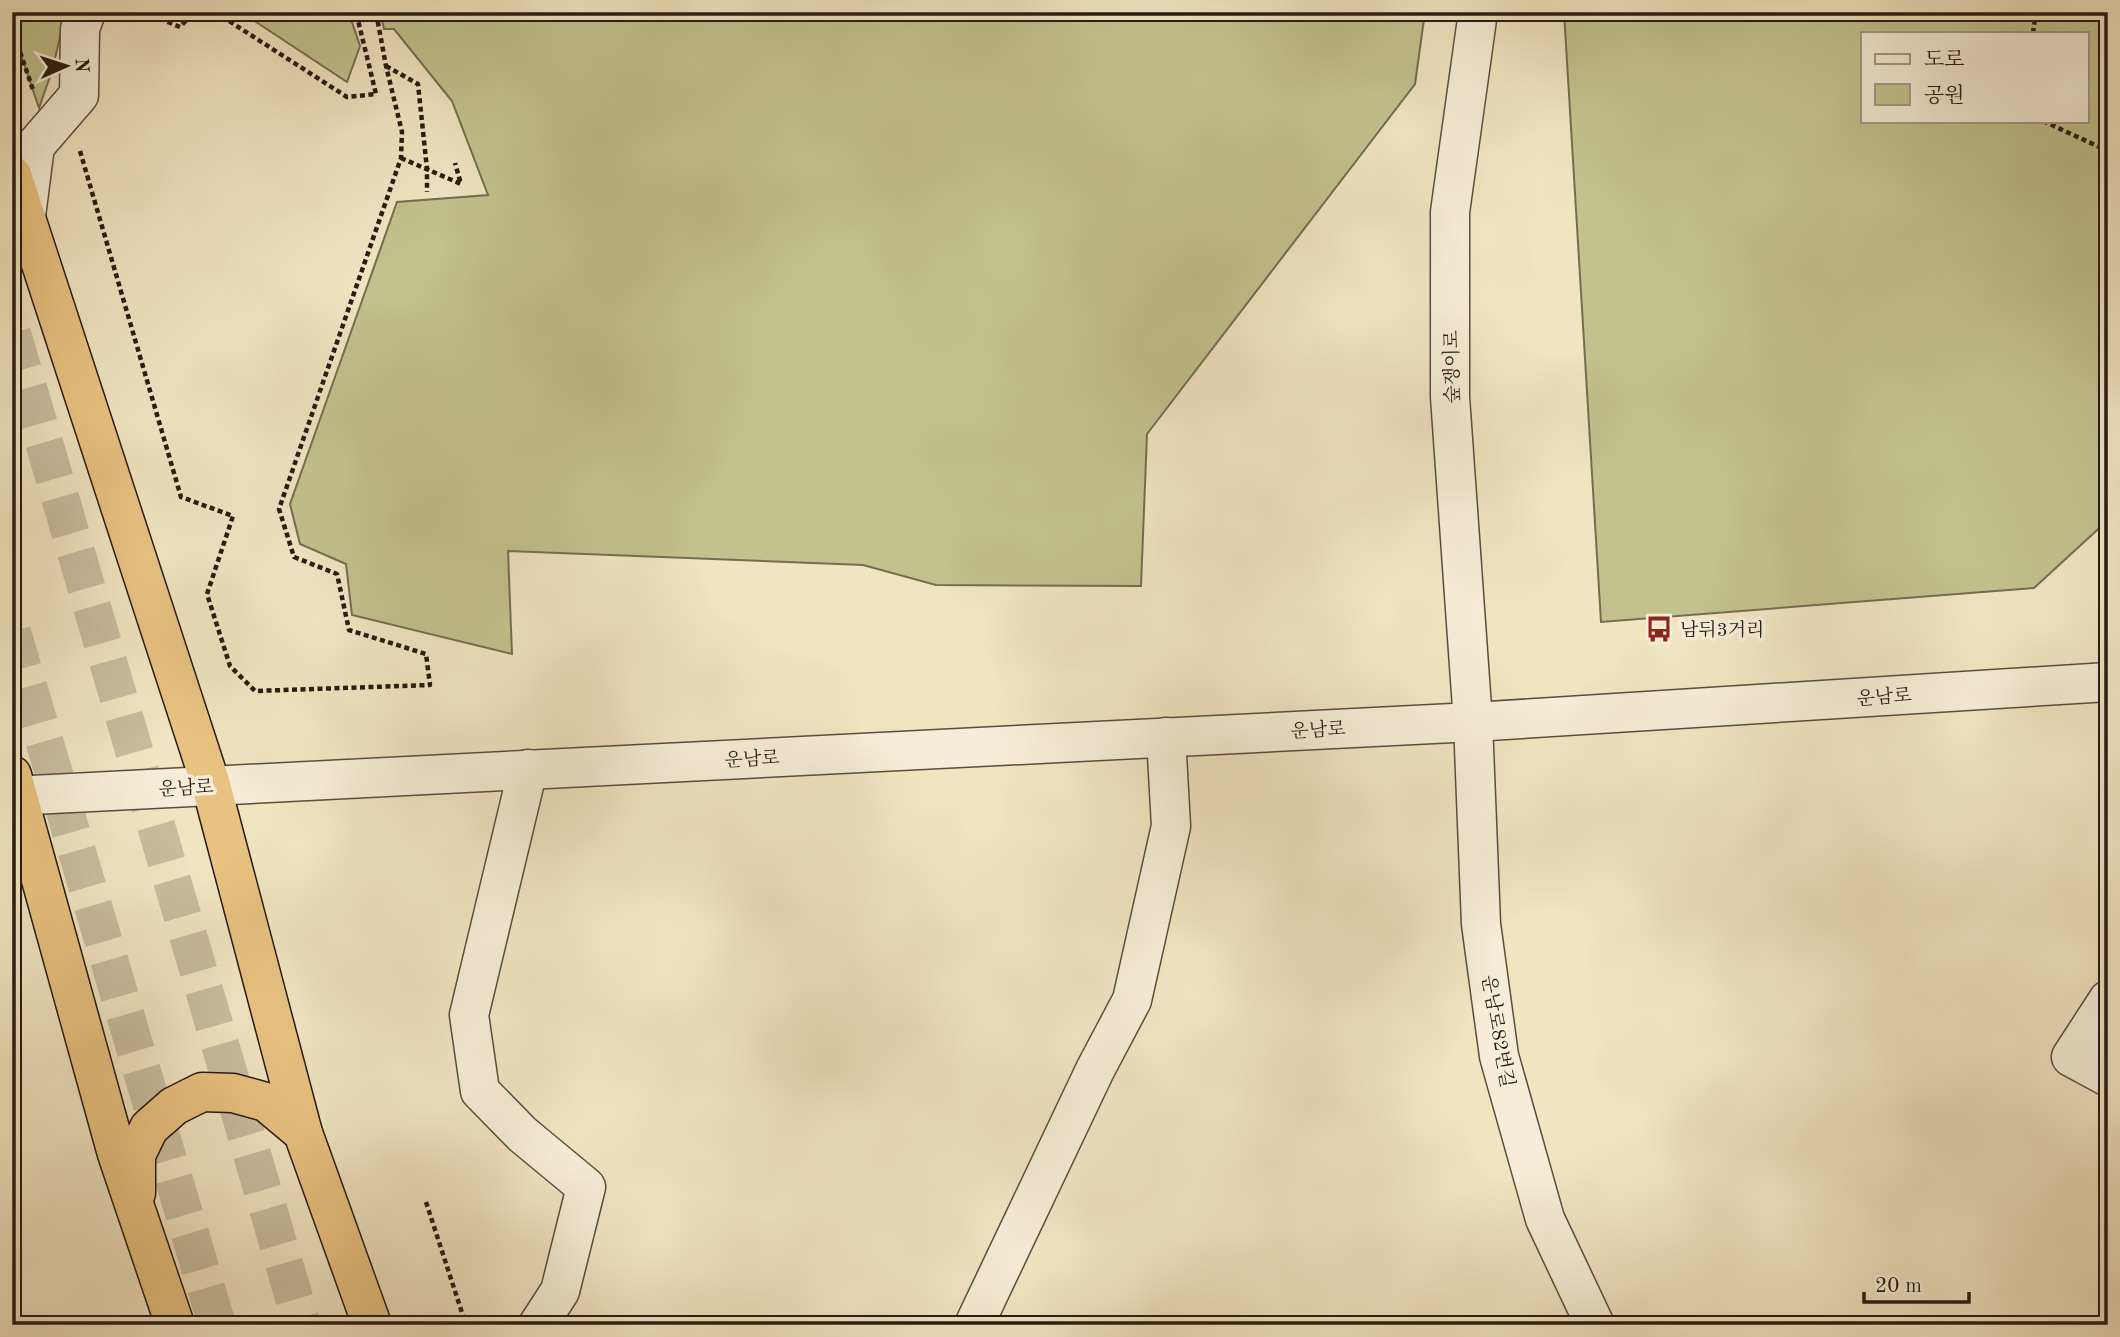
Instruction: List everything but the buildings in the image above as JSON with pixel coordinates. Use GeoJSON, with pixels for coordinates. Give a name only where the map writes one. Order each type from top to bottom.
{"type":"FeatureCollection","features":[{"type":"Feature","properties":{"kind":"highway"},"geometry":{"type":"LineString","coordinates":[[12,175],[211,785],[303,1133],[372,1325]]}},
{"type":"Feature","properties":{"kind":"highway"},"geometry":{"type":"LineString","coordinates":[[12,272],[26,216]]}},
{"type":"Feature","properties":{"kind":"highway"},"geometry":{"type":"LineString","coordinates":[[14,789],[117,1154],[175,1325]]}},
{"type":"Feature","properties":{"kind":"highway"},"geometry":{"type":"LineString","coordinates":[[137,1216],[136,1155],[149,1128],[174,1105],[202,1091],[233,1093],[266,1102],[303,1133]]}},
{"type":"Feature","properties":{"kind":"street"},"geometry":{"type":"LineString","coordinates":[[26,216],[35,146],[79,94],[80,29],[86,12]]}},
{"type":"Feature","properties":{"kind":"street","name":"숲쟁이로"},"geometry":{"type":"LineString","coordinates":[[1473,722],[1450,397],[1450,212],[1478,12]]}},
{"type":"Feature","properties":{"kind":"street","name":"운남로"},"geometry":{"type":"LineString","coordinates":[[14,789],[211,785],[1473,722],[2108,681]]}},
{"type":"Feature","properties":{"kind":"street","name":"운남로82번길"},"geometry":{"type":"LineString","coordinates":[[1473,722],[1481,924],[1499,1056],[1545,1219],[1595,1325]]}},
{"type":"Feature","properties":{"kind":"street"},"geometry":{"type":"LineString","coordinates":[[974,1325],[1095,1070],[1132,1000],[1171,826],[1166,737]]}},
{"type":"Feature","properties":{"kind":"street"},"geometry":{"type":"LineString","coordinates":[[528,769],[468,1015],[480,1091],[522,1134],[586,1187],[560,1291],[538,1325]]}},
{"type":"Feature","properties":{"kind":"street"},"geometry":{"type":"LineString","coordinates":[[2108,1000],[2071,1057],[2108,1077]]}},
{"type":"Feature","properties":{"kind":"path"},"geometry":{"type":"LineString","coordinates":[[144,12],[180,27],[194,12]]}},
{"type":"Feature","properties":{"kind":"path"},"geometry":{"type":"LineString","coordinates":[[215,12],[347,97],[376,94],[356,12]]}},
{"type":"Feature","properties":{"kind":"path"},"geometry":{"type":"LineString","coordinates":[[79,149],[181,498],[233,516],[207,594],[230,666],[255,691],[430,685],[426,654],[349,630],[337,574],[294,557],[279,509],[401,158],[402,132],[376,12]]}},
{"type":"Feature","properties":{"kind":"path"},"geometry":{"type":"LineString","coordinates":[[2033,32],[2036,12]]}},
{"type":"Feature","properties":{"kind":"path"},"geometry":{"type":"LineString","coordinates":[[12,28],[35,97]]}},
{"type":"Feature","properties":{"kind":"path"},"geometry":{"type":"LineString","coordinates":[[386,66],[418,84],[427,192]]}},
{"type":"Feature","properties":{"kind":"path"},"geometry":{"type":"LineString","coordinates":[[2045,122],[2108,151]]}},
{"type":"Feature","properties":{"kind":"path"},"geometry":{"type":"LineString","coordinates":[[401,158],[461,184],[455,163]]}},
{"type":"Feature","properties":{"kind":"path"},"geometry":{"type":"LineString","coordinates":[[426,1202],[466,1325]]}},
{"type":"Feature","properties":{"kind":"green space"},"geometry":{"type":"Polygon","coordinates":[[[12,12],[66,12],[52,71],[39,108],[12,28],[12,12]]]}},
{"type":"Feature","properties":{"kind":"green space"},"geometry":{"type":"Polygon","coordinates":[[[241,12],[309,12],[316,18],[322,12],[331,12],[352,22],[360,46],[347,82],[241,12]]]}},
{"type":"Feature","properties":{"kind":"green space"},"geometry":{"type":"Polygon","coordinates":[[[380,12],[1425,12],[1415,84],[1147,434],[1141,586],[936,585],[863,565],[508,551],[512,654],[352,615],[346,564],[300,544],[290,504],[397,202],[488,195],[452,101],[394,29],[384,29],[380,12]]]}},
{"type":"Feature","properties":{"kind":"green space"},"geometry":{"type":"Polygon","coordinates":[[[1564,12],[2108,12],[2108,269],[2102,275],[2108,316],[2108,520],[2034,588],[1601,622],[1564,12]]]}},
{"type":"Feature","properties":{"kind":"tunnel"},"geometry":{"type":"LineString","coordinates":[[12,333],[302,1325]]}},
{"type":"Feature","properties":{"kind":"tunnel"},"geometry":{"type":"LineString","coordinates":[[12,632],[217,1325]]}},
{"type":"Feature","properties":{"kind":"place","name":"남뒤3거리"},"geometry":{"type":"Point","coordinates":[1659,629]}}]}
